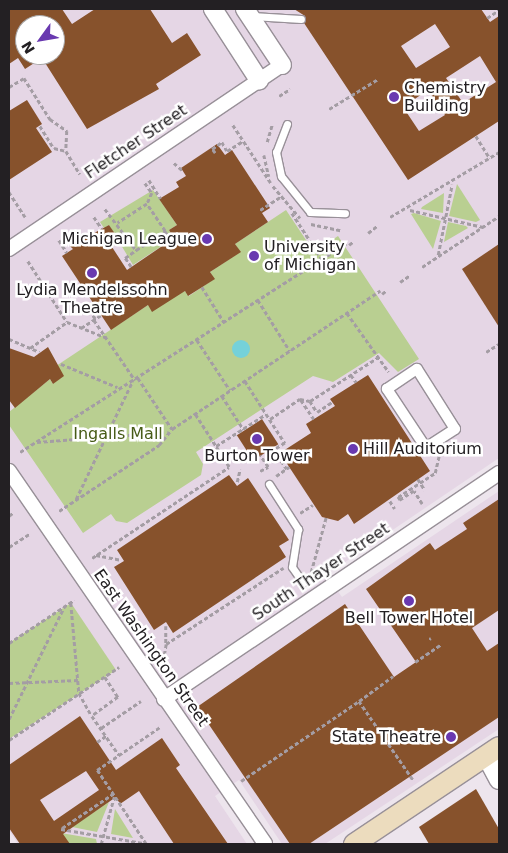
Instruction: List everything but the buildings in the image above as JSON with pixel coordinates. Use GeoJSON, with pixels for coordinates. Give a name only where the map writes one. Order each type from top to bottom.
{"type":"FeatureCollection","features":[{"type":"Feature","properties":{"kind":"main road"},"geometry":{"type":"LineString","coordinates":[[354,844],[493,752]]}},
{"type":"Feature","properties":{"kind":"street"},"geometry":{"type":"LineString","coordinates":[[213,9],[259,80]]}},
{"type":"Feature","properties":{"kind":"street"},"geometry":{"type":"LineString","coordinates":[[247,12],[282,65]]}},
{"type":"Feature","properties":{"kind":"street","name":"Fletcher Street"},"geometry":{"type":"LineString","coordinates":[[9,249],[282,65]]}},
{"type":"Feature","properties":{"kind":"street"},"geometry":{"type":"LineString","coordinates":[[417,369],[455,428],[435,442],[426,448],[387,389],[417,369]]}},
{"type":"Feature","properties":{"kind":"street","name":"East Washington Street"},"geometry":{"type":"LineString","coordinates":[[9,470],[265,844]]}},
{"type":"Feature","properties":{"kind":"street","name":"South Thayer Street"},"geometry":{"type":"LineString","coordinates":[[164,699],[499,473]]}},
{"type":"Feature","properties":{"kind":"street"},"geometry":{"type":"LineString","coordinates":[[493,752],[499,780]]}},
{"type":"Feature","properties":{"kind":"lane"},"geometry":{"type":"LineString","coordinates":[[247,12],[301,19]]}},
{"type":"Feature","properties":{"kind":"lane"},"geometry":{"type":"LineString","coordinates":[[287,124],[276,152],[281,176],[310,212],[345,213]]}},
{"type":"Feature","properties":{"kind":"lane"},"geometry":{"type":"LineString","coordinates":[[268,483],[298,530],[292,567],[303,583]]}},
{"type":"Feature","properties":{"kind":"path"},"geometry":{"type":"LineString","coordinates":[[487,18],[499,10]]}},
{"type":"Feature","properties":{"kind":"path"},"geometry":{"type":"LineString","coordinates":[[9,87],[24,78],[50,119],[67,131],[66,150],[80,174]]}},
{"type":"Feature","properties":{"kind":"path"},"geometry":{"type":"LineString","coordinates":[[329,109],[378,79]]}},
{"type":"Feature","properties":{"kind":"path"},"geometry":{"type":"LineString","coordinates":[[279,96],[290,89]]}},
{"type":"Feature","properties":{"kind":"path"},"geometry":{"type":"LineString","coordinates":[[232,125],[272,184]]}},
{"type":"Feature","properties":{"kind":"path"},"geometry":{"type":"LineString","coordinates":[[40,126],[54,148],[66,150]]}},
{"type":"Feature","properties":{"kind":"path"},"geometry":{"type":"LineString","coordinates":[[476,136],[490,158]]}},
{"type":"Feature","properties":{"kind":"path"},"geometry":{"type":"LineString","coordinates":[[215,153],[212,149],[222,142],[228,151],[243,141]]}},
{"type":"Feature","properties":{"kind":"path"},"geometry":{"type":"LineString","coordinates":[[390,217],[410,210],[499,152]]}},
{"type":"Feature","properties":{"kind":"path"},"geometry":{"type":"LineString","coordinates":[[174,163],[182,170]]}},
{"type":"Feature","properties":{"kind":"path"},"geometry":{"type":"LineString","coordinates":[[149,180],[161,198]]}},
{"type":"Feature","properties":{"kind":"path"},"geometry":{"type":"LineString","coordinates":[[118,223],[147,204],[152,193],[145,183]]}},
{"type":"Feature","properties":{"kind":"path"},"geometry":{"type":"LineString","coordinates":[[437,256],[452,183]]}},
{"type":"Feature","properties":{"kind":"path"},"geometry":{"type":"LineString","coordinates":[[9,192],[25,217]]}},
{"type":"Feature","properties":{"kind":"path"},"geometry":{"type":"LineString","coordinates":[[260,210],[280,197]]}},
{"type":"Feature","properties":{"kind":"path"},"geometry":{"type":"LineString","coordinates":[[147,204],[171,240]]}},
{"type":"Feature","properties":{"kind":"path"},"geometry":{"type":"LineString","coordinates":[[288,208],[322,259]]}},
{"type":"Feature","properties":{"kind":"path"},"geometry":{"type":"LineString","coordinates":[[105,210],[118,223],[136,250]]}},
{"type":"Feature","properties":{"kind":"path"},"geometry":{"type":"LineString","coordinates":[[410,210],[483,226]]}},
{"type":"Feature","properties":{"kind":"path"},"geometry":{"type":"LineString","coordinates":[[422,267],[499,216]]}},
{"type":"Feature","properties":{"kind":"path"},"geometry":{"type":"LineString","coordinates":[[94,217],[102,229]]}},
{"type":"Feature","properties":{"kind":"path"},"geometry":{"type":"LineString","coordinates":[[368,233],[377,226]]}},
{"type":"Feature","properties":{"kind":"path"},"geometry":{"type":"LineString","coordinates":[[131,267],[125,258],[165,231]]}},
{"type":"Feature","properties":{"kind":"path"},"geometry":{"type":"LineString","coordinates":[[59,240],[67,252]]}},
{"type":"Feature","properties":{"kind":"path"},"geometry":{"type":"LineString","coordinates":[[20,452],[117,386],[134,381],[322,259],[354,241]]}},
{"type":"Feature","properties":{"kind":"path"},"geometry":{"type":"LineString","coordinates":[[28,261],[68,322],[107,338]]}},
{"type":"Feature","properties":{"kind":"path"},"geometry":{"type":"LineString","coordinates":[[400,282],[409,276]]}},
{"type":"Feature","properties":{"kind":"path"},"geometry":{"type":"LineString","coordinates":[[202,287],[224,322]]}},
{"type":"Feature","properties":{"kind":"path"},"geometry":{"type":"LineString","coordinates":[[59,511],[159,445],[168,432],[230,390],[347,313],[381,292],[388,290]]}},
{"type":"Feature","properties":{"kind":"path"},"geometry":{"type":"LineString","coordinates":[[258,300],[290,351]]}},
{"type":"Feature","properties":{"kind":"path"},"geometry":{"type":"LineString","coordinates":[[81,328],[95,319],[100,315],[92,303],[87,307],[95,319],[134,381]]}},
{"type":"Feature","properties":{"kind":"path"},"geometry":{"type":"LineString","coordinates":[[347,313],[376,358],[398,381]]}},
{"type":"Feature","properties":{"kind":"path"},"geometry":{"type":"LineString","coordinates":[[30,348],[68,322]]}},
{"type":"Feature","properties":{"kind":"path"},"geometry":{"type":"LineString","coordinates":[[9,339],[39,352]]}},
{"type":"Feature","properties":{"kind":"path"},"geometry":{"type":"LineString","coordinates":[[197,340],[230,390]]}},
{"type":"Feature","properties":{"kind":"path"},"geometry":{"type":"LineString","coordinates":[[486,352],[499,344]]}},
{"type":"Feature","properties":{"kind":"path"},"geometry":{"type":"LineString","coordinates":[[270,419],[300,399],[310,401],[376,358]]}},
{"type":"Feature","properties":{"kind":"path"},"geometry":{"type":"LineString","coordinates":[[61,364],[117,386]]}},
{"type":"Feature","properties":{"kind":"path"},"geometry":{"type":"LineString","coordinates":[[351,374],[356,382]]}},
{"type":"Feature","properties":{"kind":"path"},"geometry":{"type":"LineString","coordinates":[[138,378],[172,429]]}},
{"type":"Feature","properties":{"kind":"path"},"geometry":{"type":"LineString","coordinates":[[76,500],[134,381]]}},
{"type":"Feature","properties":{"kind":"path"},"geometry":{"type":"LineString","coordinates":[[244,381],[285,443],[274,450],[288,468],[268,483]]}},
{"type":"Feature","properties":{"kind":"path"},"geometry":{"type":"LineString","coordinates":[[222,396],[244,429]]}},
{"type":"Feature","properties":{"kind":"path"},"geometry":{"type":"LineString","coordinates":[[300,399],[314,419]]}},
{"type":"Feature","properties":{"kind":"path"},"geometry":{"type":"LineString","coordinates":[[310,401],[316,412],[332,402]]}},
{"type":"Feature","properties":{"kind":"path"},"geometry":{"type":"LineString","coordinates":[[92,558],[229,467],[195,414]]}},
{"type":"Feature","properties":{"kind":"path"},"geometry":{"type":"LineString","coordinates":[[216,446],[266,414]]}},
{"type":"Feature","properties":{"kind":"path"},"geometry":{"type":"LineString","coordinates":[[35,442],[168,432]]}},
{"type":"Feature","properties":{"kind":"path"},"geometry":{"type":"LineString","coordinates":[[422,504],[414,491],[400,500],[398,497],[439,467],[435,442]]}},
{"type":"Feature","properties":{"kind":"path"},"geometry":{"type":"LineString","coordinates":[[264,462],[277,454]]}},
{"type":"Feature","properties":{"kind":"path"},"geometry":{"type":"LineString","coordinates":[[260,455],[268,466],[260,472]]}},
{"type":"Feature","properties":{"kind":"path"},"geometry":{"type":"LineString","coordinates":[[238,482],[240,468]]}},
{"type":"Feature","properties":{"kind":"path"},"geometry":{"type":"LineString","coordinates":[[419,481],[425,490]]}},
{"type":"Feature","properties":{"kind":"path"},"geometry":{"type":"LineString","coordinates":[[390,501],[396,509]]}},
{"type":"Feature","properties":{"kind":"path"},"geometry":{"type":"LineString","coordinates":[[291,519],[314,504]]}},
{"type":"Feature","properties":{"kind":"path"},"geometry":{"type":"LineString","coordinates":[[9,516],[14,512]]}},
{"type":"Feature","properties":{"kind":"path"},"geometry":{"type":"LineString","coordinates":[[314,576],[311,572],[326,517]]}},
{"type":"Feature","properties":{"kind":"path"},"geometry":{"type":"LineString","coordinates":[[9,547],[29,534]]}},
{"type":"Feature","properties":{"kind":"path"},"geometry":{"type":"LineString","coordinates":[[96,555],[121,560]]}},
{"type":"Feature","properties":{"kind":"path"},"geometry":{"type":"LineString","coordinates":[[166,644],[278,568],[292,567]]}},
{"type":"Feature","properties":{"kind":"path"},"geometry":{"type":"LineString","coordinates":[[9,643],[72,602],[79,693],[92,716],[119,755]]}},
{"type":"Feature","properties":{"kind":"path"},"geometry":{"type":"LineString","coordinates":[[9,719],[64,607]]}},
{"type":"Feature","properties":{"kind":"path"},"geometry":{"type":"LineString","coordinates":[[163,661],[166,644],[166,626]]}},
{"type":"Feature","properties":{"kind":"path"},"geometry":{"type":"LineString","coordinates":[[415,662],[442,644]]}},
{"type":"Feature","properties":{"kind":"path"},"geometry":{"type":"LineString","coordinates":[[9,740],[119,667]]}},
{"type":"Feature","properties":{"kind":"path"},"geometry":{"type":"LineString","coordinates":[[241,781],[392,676]]}},
{"type":"Feature","properties":{"kind":"path"},"geometry":{"type":"LineString","coordinates":[[92,716],[118,698],[105,677]]}},
{"type":"Feature","properties":{"kind":"path"},"geometry":{"type":"LineString","coordinates":[[9,683],[78,680]]}},
{"type":"Feature","properties":{"kind":"path"},"geometry":{"type":"LineString","coordinates":[[359,700],[414,780]]}},
{"type":"Feature","properties":{"kind":"path"},"geometry":{"type":"LineString","coordinates":[[101,728],[142,701]]}},
{"type":"Feature","properties":{"kind":"path"},"geometry":{"type":"LineString","coordinates":[[144,844],[97,770],[160,727]]}},
{"type":"Feature","properties":{"kind":"path"},"geometry":{"type":"LineString","coordinates":[[98,742],[106,736]]}},
{"type":"Feature","properties":{"kind":"path"},"geometry":{"type":"LineString","coordinates":[[102,844],[114,796]]}},
{"type":"Feature","properties":{"kind":"path"},"geometry":{"type":"LineString","coordinates":[[114,796],[61,829],[144,844]]}},
{"type":"Feature","properties":{"kind":"shaded area","name":"University of Michigan"},"geometry":{"type":"Polygon","coordinates":[[[9,9],[499,9],[499,458],[326,575],[342,597],[499,491],[499,729],[325,844],[282,844],[239,780],[215,796],[247,844],[18,844],[9,830],[9,9]]]}},
{"type":"Feature","properties":{"kind":"green space"},"geometry":{"type":"Polygon","coordinates":[[[457,184],[480,220],[476,222],[449,216],[457,184]]]}},
{"type":"Feature","properties":{"kind":"green space"},"geometry":{"type":"Polygon","coordinates":[[[153,190],[177,225],[169,230],[174,238],[133,265],[109,225],[104,228],[100,222],[153,190]]]}},
{"type":"Feature","properties":{"kind":"green space"},"geometry":{"type":"Polygon","coordinates":[[[444,193],[443,213],[421,209],[422,207],[444,193]]]}},
{"type":"Feature","properties":{"kind":"green space","name":"Ingalls Mall"},"geometry":{"type":"Polygon","coordinates":[[[286,210],[314,252],[338,236],[419,359],[398,372],[379,353],[333,382],[313,376],[196,452],[203,464],[201,475],[127,523],[116,521],[111,514],[83,533],[9,425],[9,412],[50,379],[53,384],[56,366],[148,305],[185,291],[189,296],[214,279],[210,272],[240,252],[235,244],[286,210]]]}},
{"type":"Feature","properties":{"kind":"green space"},"geometry":{"type":"Polygon","coordinates":[[[414,213],[441,221],[433,249],[411,214],[414,213]]]}},
{"type":"Feature","properties":{"kind":"green space"},"geometry":{"type":"Polygon","coordinates":[[[448,222],[466,226],[468,228],[444,242],[448,222]]]}},
{"type":"Feature","properties":{"kind":"green space"},"geometry":{"type":"Polygon","coordinates":[[[71,603],[116,670],[9,739],[9,643],[71,603]]]}},
{"type":"Feature","properties":{"kind":"green space"},"geometry":{"type":"Polygon","coordinates":[[[109,802],[97,832],[72,827],[109,802]]]}},
{"type":"Feature","properties":{"kind":"green space"},"geometry":{"type":"Polygon","coordinates":[[[115,809],[133,838],[111,834],[115,809]]]}},
{"type":"Feature","properties":{"kind":"green space"},"geometry":{"type":"Polygon","coordinates":[[[61,833],[96,839],[97,844],[68,844],[61,833]]]}},
{"type":"Feature","properties":{"kind":"water"},"geometry":{"type":"Polygon","coordinates":[[[237,340],[245,340],[250,345],[248,356],[237,358],[232,353],[232,345],[237,340]]]}},
{"type":"Feature","properties":{"kind":"place","name":"Chemistry Building"},"geometry":{"type":"Point","coordinates":[394,97]}},
{"type":"Feature","properties":{"kind":"place","name":"Michigan League"},"geometry":{"type":"Point","coordinates":[207,239]}},
{"type":"Feature","properties":{"kind":"place","name":"University of Michigan"},"geometry":{"type":"Point","coordinates":[254,256]}},
{"type":"Feature","properties":{"kind":"place","name":"Lydia Mendelssohn Theatre"},"geometry":{"type":"Point","coordinates":[92,273]}},
{"type":"Feature","properties":{"kind":"place","name":"Burton Tower"},"geometry":{"type":"Point","coordinates":[257,439]}},
{"type":"Feature","properties":{"kind":"place","name":"Hill Auditorium"},"geometry":{"type":"Point","coordinates":[353,449]}},
{"type":"Feature","properties":{"kind":"place","name":"Bell Tower Hotel"},"geometry":{"type":"Point","coordinates":[409,601]}},
{"type":"Feature","properties":{"kind":"place","name":"State Theatre"},"geometry":{"type":"Point","coordinates":[451,737]}}]}
